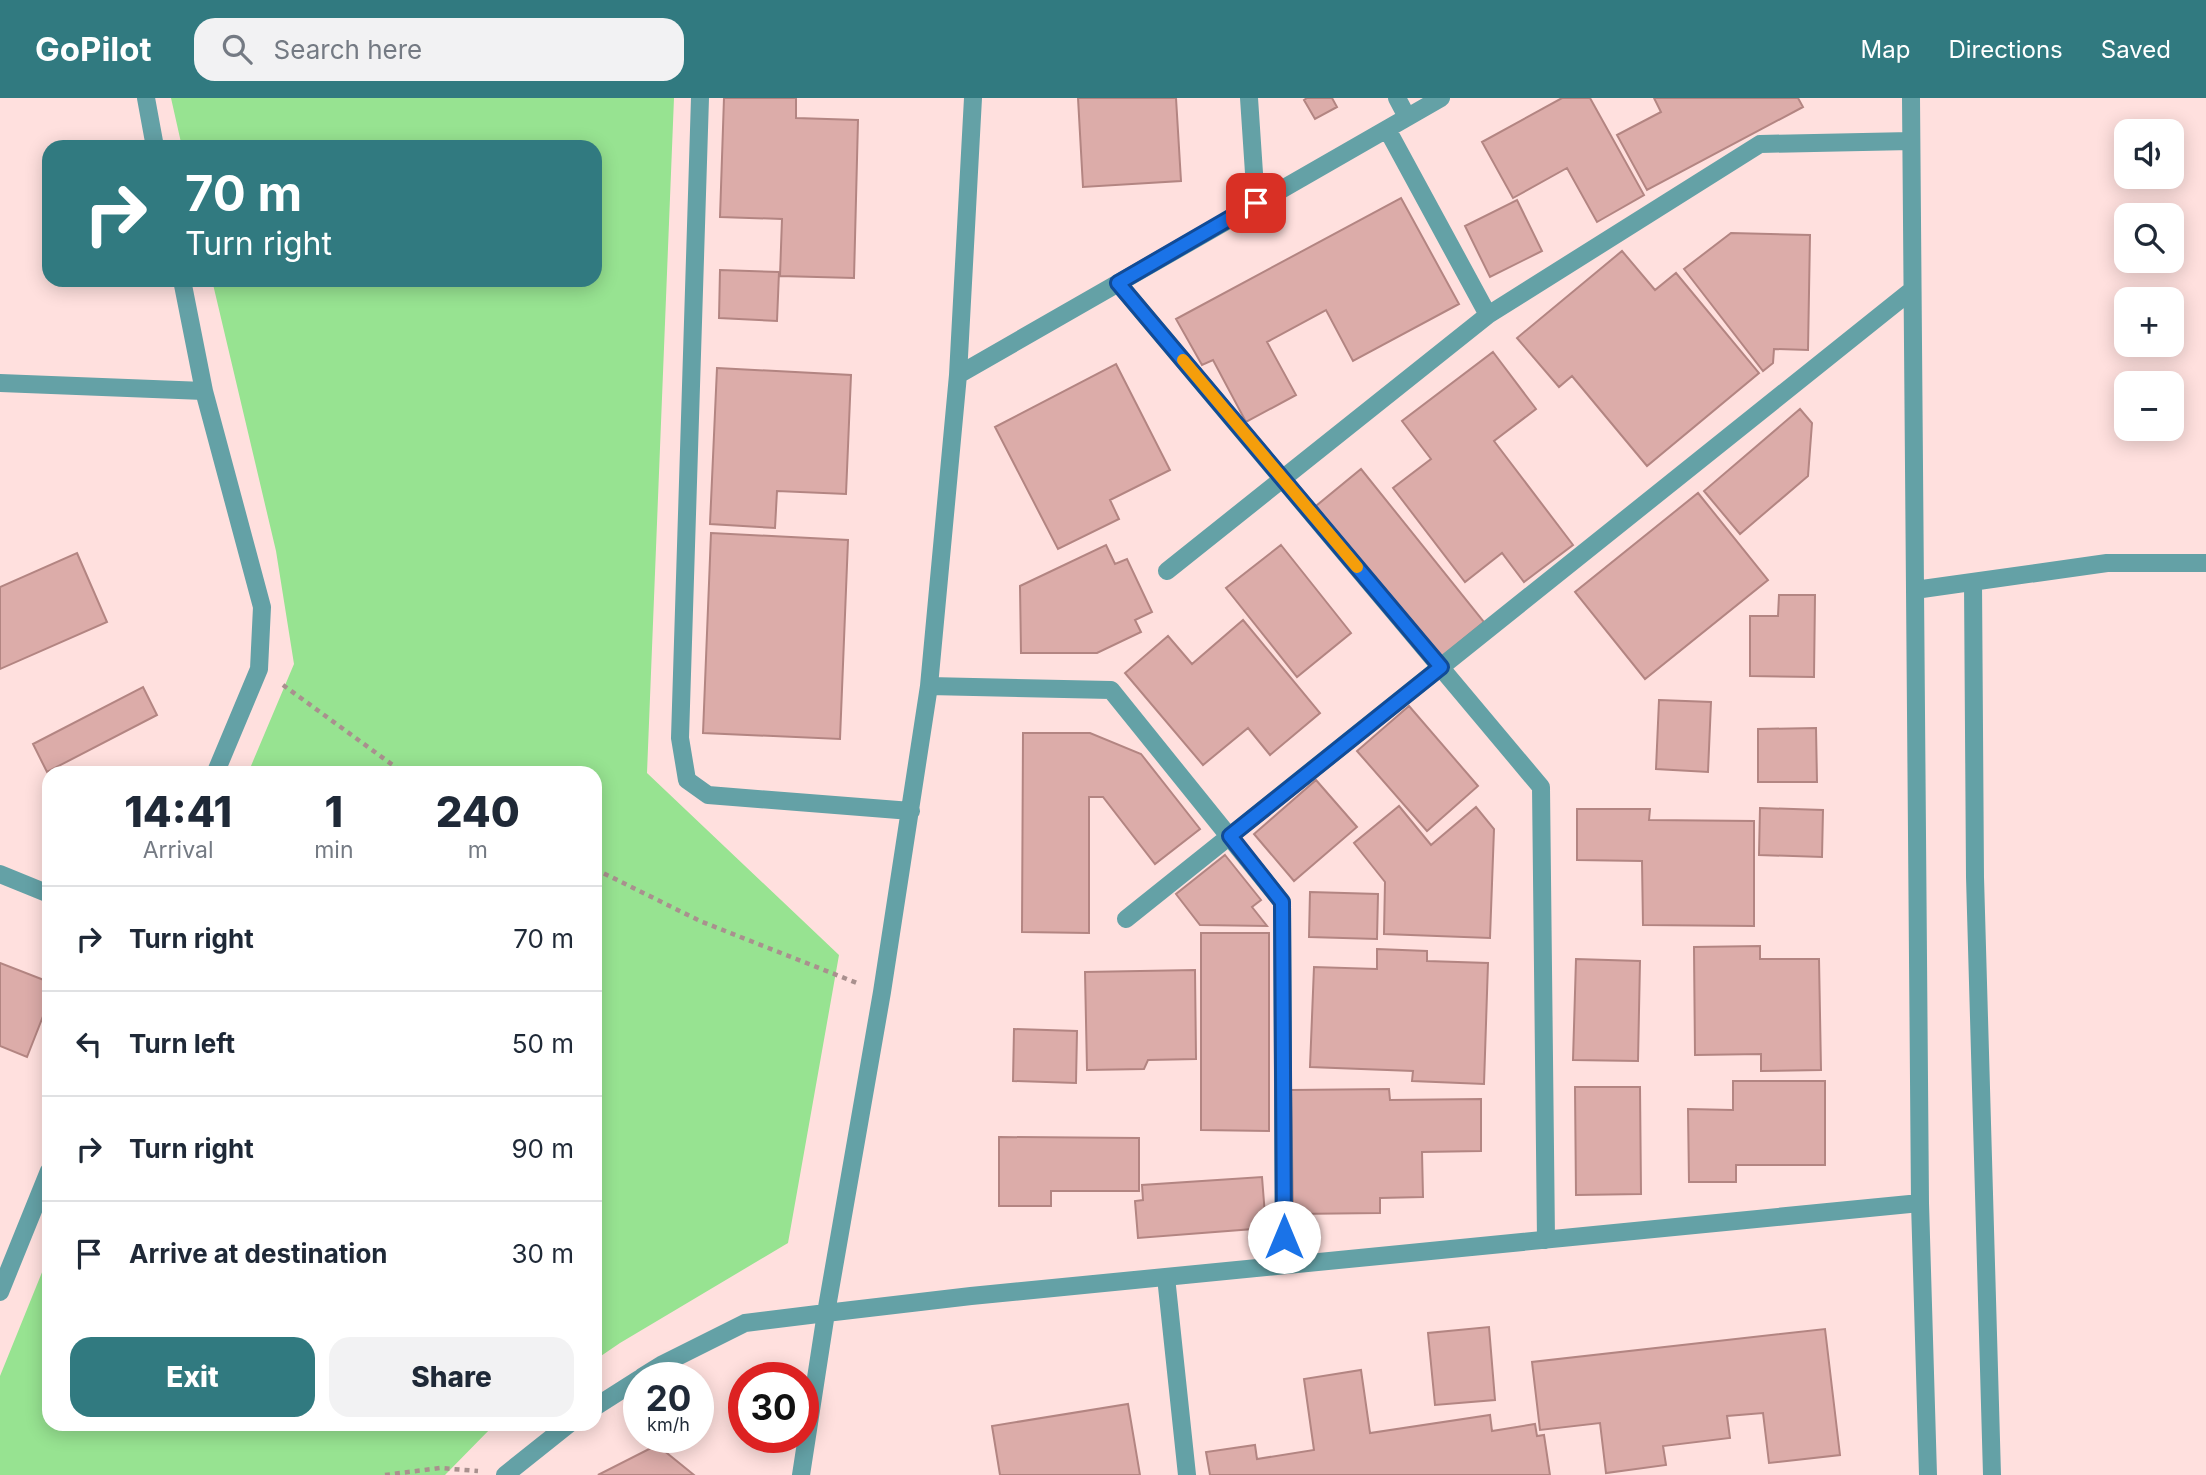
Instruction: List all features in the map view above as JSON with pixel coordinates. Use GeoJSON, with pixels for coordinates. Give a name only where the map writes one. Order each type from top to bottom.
{"type":"FeatureCollection","features":[{"type":"Feature","properties":{"kind":"street"},"geometry":{"type":"LineString","coordinates":[[146,98],[154,140]]}},
{"type":"Feature","properties":{"kind":"street"},"geometry":{"type":"LineString","coordinates":[[700,98],[680,738],[687,780],[708,795],[911,811]]}},
{"type":"Feature","properties":{"kind":"street"},"geometry":{"type":"LineString","coordinates":[[801,1475],[826,1313],[882,992],[929,686],[958,375],[973,98]]}},
{"type":"Feature","properties":{"kind":"street"},"geometry":{"type":"LineString","coordinates":[[1248,98],[1256,203]]}},
{"type":"Feature","properties":{"kind":"street"},"geometry":{"type":"LineString","coordinates":[[1397,98],[1407,117]]}},
{"type":"Feature","properties":{"kind":"street"},"geometry":{"type":"LineString","coordinates":[[958,375],[1441,98]]}},
{"type":"Feature","properties":{"kind":"street"},"geometry":{"type":"LineString","coordinates":[[1911,98],[1920,1203],[1928,1475]]}},
{"type":"Feature","properties":{"kind":"street"},"geometry":{"type":"LineString","coordinates":[[1387,129],[1488,315]]}},
{"type":"Feature","properties":{"kind":"street"},"geometry":{"type":"LineString","coordinates":[[1167,571],[1488,315],[1760,145],[1911,141]]}},
{"type":"Feature","properties":{"kind":"street"},"geometry":{"type":"LineString","coordinates":[[1118,283],[1541,787],[1546,1240]]}},
{"type":"Feature","properties":{"kind":"street"},"geometry":{"type":"LineString","coordinates":[[183,287],[204,391],[262,607],[259,668],[218,766]]}},
{"type":"Feature","properties":{"kind":"street"},"geometry":{"type":"LineString","coordinates":[[1126,919],[1912,290]]}},
{"type":"Feature","properties":{"kind":"street"},"geometry":{"type":"LineString","coordinates":[[0,383],[204,391]]}},
{"type":"Feature","properties":{"kind":"street"},"geometry":{"type":"LineString","coordinates":[[1915,590],[2107,563],[2206,562]]}},
{"type":"Feature","properties":{"kind":"street"},"geometry":{"type":"LineString","coordinates":[[1973,582],[1975,877],[1993,1475]]}},
{"type":"Feature","properties":{"kind":"street"},"geometry":{"type":"LineString","coordinates":[[929,686],[1111,690],[1282,902],[1284,1265]]}},
{"type":"Feature","properties":{"kind":"street"},"geometry":{"type":"LineString","coordinates":[[0,874],[42,891]]}},
{"type":"Feature","properties":{"kind":"street"},"geometry":{"type":"LineString","coordinates":[[0,1292],[42,1188]]}},
{"type":"Feature","properties":{"kind":"street"},"geometry":{"type":"LineString","coordinates":[[667,1362],[745,1323],[1166,1277],[1920,1203]]}},
{"type":"Feature","properties":{"kind":"street"},"geometry":{"type":"LineString","coordinates":[[1166,1277],[1186,1475]]}},
{"type":"Feature","properties":{"kind":"street"},"geometry":{"type":"LineString","coordinates":[[602,1402],[623,1389]]}},
{"type":"Feature","properties":{"kind":"street"},"geometry":{"type":"LineString","coordinates":[[506,1474],[560,1431]]}},
{"type":"Feature","properties":{"kind":"path"},"geometry":{"type":"LineString","coordinates":[[259,668],[394,766]]}},
{"type":"Feature","properties":{"kind":"path"},"geometry":{"type":"LineString","coordinates":[[602,872],[700,921],[882,992]]}},
{"type":"Feature","properties":{"kind":"path"},"geometry":{"type":"LineString","coordinates":[[602,875],[608,875]]}},
{"type":"Feature","properties":{"kind":"path"},"geometry":{"type":"LineString","coordinates":[[385,1475],[440,1468],[506,1474]]}},
{"type":"Feature","properties":{"kind":"green space"},"geometry":{"type":"Polygon","coordinates":[[[171,98],[674,98],[647,773],[839,955],[788,1243],[602,1355],[602,766],[251,766],[294,664],[276,551],[214,287],[602,287],[602,140],[180,140],[171,98]]]}},
{"type":"Feature","properties":{"kind":"green space"},"geometry":{"type":"Polygon","coordinates":[[[42,1272],[42,1431],[488,1431],[445,1475],[0,1475],[0,1376],[42,1272]]]}},
{"type":"Feature","properties":{"kind":"building"},"geometry":{"type":"Polygon","coordinates":[[[724,98],[796,98],[796,118],[858,120],[854,278],[780,276],[782,219],[720,217],[724,98]]]}},
{"type":"Feature","properties":{"kind":"building"},"geometry":{"type":"Polygon","coordinates":[[[1078,98],[1176,98],[1181,181],[1083,187],[1078,98]]]}},
{"type":"Feature","properties":{"kind":"building"},"geometry":{"type":"Polygon","coordinates":[[[1332,98],[1337,107],[1315,119],[1304,100],[1332,98]]]}},
{"type":"Feature","properties":{"kind":"building"},"geometry":{"type":"Polygon","coordinates":[[[1562,98],[1590,98],[1644,195],[1597,222],[1567,168],[1513,198],[1482,142],[1562,98]]]}},
{"type":"Feature","properties":{"kind":"building"},"geometry":{"type":"Polygon","coordinates":[[[1654,98],[1798,98],[1803,107],[1647,190],[1617,135],[1661,112],[1654,98]]]}},
{"type":"Feature","properties":{"kind":"building"},"geometry":{"type":"Polygon","coordinates":[[[1401,198],[1459,304],[1353,361],[1326,310],[1267,342],[1296,395],[1246,422],[1213,360],[1202,365],[1176,319],[1401,198]]]}},
{"type":"Feature","properties":{"kind":"building"},"geometry":{"type":"Polygon","coordinates":[[[1517,200],[1542,251],[1490,277],[1465,226],[1517,200]]]}},
{"type":"Feature","properties":{"kind":"building"},"geometry":{"type":"Polygon","coordinates":[[[1731,233],[1810,235],[1808,350],[1774,349],[1773,363],[1763,371],[1684,269],[1731,233]]]}},
{"type":"Feature","properties":{"kind":"building"},"geometry":{"type":"Polygon","coordinates":[[[1622,251],[1655,290],[1676,273],[1759,373],[1647,466],[1572,376],[1559,387],[1517,338],[1622,251]]]}},
{"type":"Feature","properties":{"kind":"building"},"geometry":{"type":"Polygon","coordinates":[[[720,270],[779,272],[777,321],[719,318],[720,270]]]}},
{"type":"Feature","properties":{"kind":"building"},"geometry":{"type":"Polygon","coordinates":[[[1493,352],[1536,409],[1494,441],[1573,545],[1524,582],[1502,553],[1465,582],[1393,488],[1431,459],[1402,421],[1493,352]]]}},
{"type":"Feature","properties":{"kind":"building"},"geometry":{"type":"Polygon","coordinates":[[[1116,364],[1170,470],[1110,500],[1119,519],[1058,549],[995,427],[1116,364]]]}},
{"type":"Feature","properties":{"kind":"building"},"geometry":{"type":"Polygon","coordinates":[[[717,368],[851,375],[846,494],[777,491],[775,528],[710,524],[717,368]]]}},
{"type":"Feature","properties":{"kind":"building"},"geometry":{"type":"Polygon","coordinates":[[[1800,409],[1812,423],[1808,476],[1740,534],[1704,491],[1800,409]]]}},
{"type":"Feature","properties":{"kind":"building"},"geometry":{"type":"Polygon","coordinates":[[[1361,469],[1484,622],[1439,659],[1316,506],[1361,469]]]}},
{"type":"Feature","properties":{"kind":"building"},"geometry":{"type":"Polygon","coordinates":[[[1698,493],[1768,580],[1645,679],[1575,592],[1698,493]]]}},
{"type":"Feature","properties":{"kind":"building"},"geometry":{"type":"Polygon","coordinates":[[[711,533],[848,540],[840,739],[703,733],[711,533]]]}},
{"type":"Feature","properties":{"kind":"building"},"geometry":{"type":"Polygon","coordinates":[[[1106,545],[1115,564],[1127,559],[1152,612],[1135,620],[1141,632],[1097,653],[1021,653],[1020,586],[1106,545]]]}},
{"type":"Feature","properties":{"kind":"building"},"geometry":{"type":"Polygon","coordinates":[[[1281,545],[1351,633],[1297,677],[1226,588],[1281,545]]]}},
{"type":"Feature","properties":{"kind":"building"},"geometry":{"type":"Polygon","coordinates":[[[77,553],[107,622],[0,669],[0,587],[77,553]]]}},
{"type":"Feature","properties":{"kind":"building"},"geometry":{"type":"Polygon","coordinates":[[[1779,595],[1815,595],[1814,677],[1750,676],[1750,616],[1778,616],[1779,595]]]}},
{"type":"Feature","properties":{"kind":"building"},"geometry":{"type":"Polygon","coordinates":[[[1243,620],[1320,713],[1270,755],[1248,728],[1203,765],[1125,673],[1168,636],[1192,664],[1243,620]]]}},
{"type":"Feature","properties":{"kind":"building"},"geometry":{"type":"Polygon","coordinates":[[[143,687],[157,715],[59,766],[44,766],[33,744],[143,687]]]}},
{"type":"Feature","properties":{"kind":"building"},"geometry":{"type":"Polygon","coordinates":[[[1659,700],[1711,702],[1708,772],[1656,769],[1659,700]]]}},
{"type":"Feature","properties":{"kind":"building"},"geometry":{"type":"Polygon","coordinates":[[[1409,706],[1478,786],[1427,831],[1357,751],[1409,706]]]}},
{"type":"Feature","properties":{"kind":"building"},"geometry":{"type":"Polygon","coordinates":[[[1816,728],[1817,782],[1758,782],[1758,729],[1816,728]]]}},
{"type":"Feature","properties":{"kind":"building"},"geometry":{"type":"Polygon","coordinates":[[[1023,733],[1090,733],[1141,754],[1200,829],[1155,864],[1103,797],[1089,797],[1089,933],[1022,932],[1023,733]]]}},
{"type":"Feature","properties":{"kind":"building"},"geometry":{"type":"Polygon","coordinates":[[[1316,780],[1357,827],[1294,881],[1254,834],[1316,780]]]}},
{"type":"Feature","properties":{"kind":"building"},"geometry":{"type":"Polygon","coordinates":[[[1399,806],[1431,845],[1476,807],[1494,829],[1490,938],[1384,934],[1385,882],[1354,843],[1399,806]]]}},
{"type":"Feature","properties":{"kind":"building"},"geometry":{"type":"Polygon","coordinates":[[[1760,808],[1823,810],[1822,857],[1759,855],[1760,808]]]}},
{"type":"Feature","properties":{"kind":"building"},"geometry":{"type":"Polygon","coordinates":[[[1577,809],[1650,809],[1649,820],[1754,821],[1754,926],[1643,925],[1642,861],[1577,860],[1577,809]]]}},
{"type":"Feature","properties":{"kind":"building"},"geometry":{"type":"Polygon","coordinates":[[[1225,855],[1261,900],[1252,907],[1267,926],[1200,925],[1176,894],[1225,855]]]}},
{"type":"Feature","properties":{"kind":"building"},"geometry":{"type":"Polygon","coordinates":[[[1310,892],[1378,894],[1377,939],[1309,937],[1310,892]]]}},
{"type":"Feature","properties":{"kind":"building"},"geometry":{"type":"Polygon","coordinates":[[[1201,933],[1269,933],[1269,1131],[1201,1130],[1201,933]]]}},
{"type":"Feature","properties":{"kind":"building"},"geometry":{"type":"Polygon","coordinates":[[[1760,946],[1760,959],[1819,959],[1821,1070],[1761,1071],[1761,1054],[1695,1055],[1694,947],[1760,946]]]}},
{"type":"Feature","properties":{"kind":"building"},"geometry":{"type":"Polygon","coordinates":[[[1377,949],[1427,951],[1427,961],[1488,963],[1484,1084],[1412,1081],[1413,1071],[1310,1067],[1314,967],[1377,969],[1377,949]]]}},
{"type":"Feature","properties":{"kind":"building"},"geometry":{"type":"Polygon","coordinates":[[[1576,959],[1640,961],[1638,1061],[1573,1060],[1576,959]]]}},
{"type":"Feature","properties":{"kind":"building"},"geometry":{"type":"Polygon","coordinates":[[[0,963],[42,979],[42,1019],[27,1057],[0,1046],[0,963]]]}},
{"type":"Feature","properties":{"kind":"building"},"geometry":{"type":"Polygon","coordinates":[[[1195,970],[1196,1059],[1148,1060],[1144,1069],[1087,1070],[1085,972],[1195,970]]]}},
{"type":"Feature","properties":{"kind":"building"},"geometry":{"type":"Polygon","coordinates":[[[1014,1029],[1077,1031],[1076,1083],[1013,1081],[1014,1029]]]}},
{"type":"Feature","properties":{"kind":"building"},"geometry":{"type":"Polygon","coordinates":[[[1733,1081],[1825,1081],[1825,1165],[1736,1165],[1736,1182],[1689,1182],[1688,1109],[1733,1110],[1733,1081]]]}},
{"type":"Feature","properties":{"kind":"building"},"geometry":{"type":"Polygon","coordinates":[[[1575,1087],[1640,1087],[1641,1194],[1576,1195],[1575,1087]]]}},
{"type":"Feature","properties":{"kind":"building"},"geometry":{"type":"Polygon","coordinates":[[[1389,1089],[1390,1100],[1481,1099],[1481,1151],[1422,1152],[1423,1197],[1380,1198],[1380,1213],[1293,1214],[1291,1090],[1389,1089]]]}},
{"type":"Feature","properties":{"kind":"building"},"geometry":{"type":"Polygon","coordinates":[[[999,1137],[1139,1138],[1139,1191],[1051,1191],[1051,1206],[999,1206],[999,1137]]]}},
{"type":"Feature","properties":{"kind":"building"},"geometry":{"type":"Polygon","coordinates":[[[1262,1177],[1266,1228],[1138,1238],[1135,1201],[1143,1200],[1142,1185],[1262,1177]]]}},
{"type":"Feature","properties":{"kind":"building"},"geometry":{"type":"Polygon","coordinates":[[[1489,1327],[1495,1400],[1435,1405],[1428,1333],[1489,1327]]]}},
{"type":"Feature","properties":{"kind":"building"},"geometry":{"type":"Polygon","coordinates":[[[1825,1329],[1840,1455],[1769,1463],[1763,1413],[1727,1416],[1730,1438],[1663,1446],[1666,1465],[1606,1473],[1600,1423],[1540,1430],[1532,1362],[1825,1329]]]}},
{"type":"Feature","properties":{"kind":"building"},"geometry":{"type":"Polygon","coordinates":[[[1361,1370],[1370,1433],[1490,1415],[1492,1431],[1535,1424],[1537,1436],[1544,1435],[1550,1475],[1210,1475],[1206,1452],[1255,1445],[1257,1459],[1314,1450],[1304,1379],[1361,1370]]]}},
{"type":"Feature","properties":{"kind":"building"},"geometry":{"type":"Polygon","coordinates":[[[1128,1404],[1140,1475],[1000,1475],[992,1426],[1128,1404]]]}},
{"type":"Feature","properties":{"kind":"building"},"geometry":{"type":"Polygon","coordinates":[[[641,1453],[667,1453],[694,1475],[598,1475],[641,1453]]]}},
{"type":"Feature","properties":{"kind":"slow traffic"},"geometry":{"type":"LineString","coordinates":[[1183,360],[1357,567]]}},
{"type":"Feature","properties":{"kind":"route"},"geometry":{"type":"LineString","coordinates":[[1256,203],[1118,283],[1441,667],[1230,836],[1282,902],[1284,1237]]}}]}
